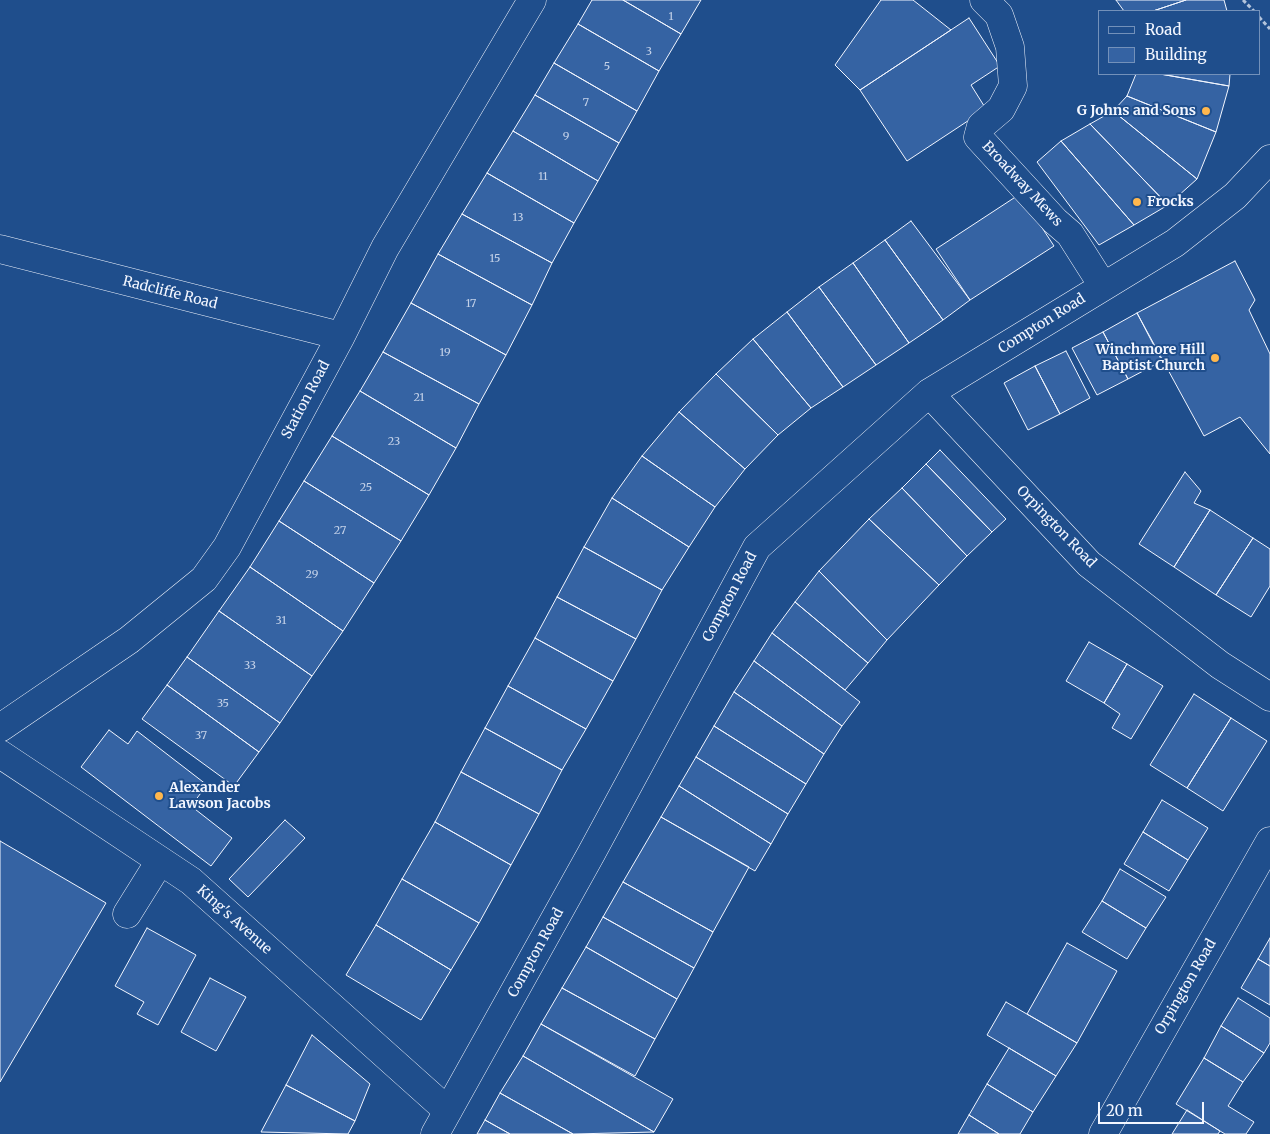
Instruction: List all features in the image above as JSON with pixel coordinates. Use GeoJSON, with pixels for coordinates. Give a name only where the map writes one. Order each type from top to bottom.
{"type":"FeatureCollection","features":[{"type":"Feature","properties":{"kind":"street","name":"Station Road"},"geometry":{"type":"LineString","coordinates":[[0,728],[129,640],[204,579],[227,547],[341,336],[385,248],[532,0]]}},
{"type":"Feature","properties":{"kind":"street","name":"Broadway Mews"},"geometry":{"type":"LineString","coordinates":[[984,0],[999,15],[1010,47],[1013,86],[1001,108],[981,126],[978,136],[1055,221],[1070,234],[1103,286]]}},
{"type":"Feature","properties":{"kind":"street","name":"Compton Road"},"geometry":{"type":"LineString","coordinates":[[441,1122],[591,854],[757,548],[929,394],[1175,243],[1235,196],[1270,159]]}},
{"type":"Feature","properties":{"kind":"street","name":"Radcliffe Road"},"geometry":{"type":"LineString","coordinates":[[0,249],[341,336]]}},
{"type":"Feature","properties":{"kind":"street","name":"Orpington Road"},"geometry":{"type":"LineString","coordinates":[[929,394],[1089,564],[1220,664],[1270,697]]}},
{"type":"Feature","properties":{"kind":"street","name":"King's Avenue"},"geometry":{"type":"LineString","coordinates":[[0,754],[191,882],[441,1122]]}},
{"type":"Feature","properties":{"kind":"street","name":"Orpington Road"},"geometry":{"type":"LineString","coordinates":[[1103,1134],[1270,841]]}},
{"type":"Feature","properties":{"kind":"street"},"geometry":{"type":"LineString","coordinates":[[127,914],[160,861]]}},
{"type":"Feature","properties":{"kind":"path"},"geometry":{"type":"LineString","coordinates":[[1243,0],[1253,10]]}},
{"type":"Feature","properties":{"kind":"path"},"geometry":{"type":"LineString","coordinates":[[1260,18],[1270,29]]}},
{"type":"Feature","properties":{"kind":"building"},"geometry":{"type":"Polygon","coordinates":[[[592,0],[623,0],[681,34],[659,71],[578,24],[592,0]]]}},
{"type":"Feature","properties":{"kind":"building"},"geometry":{"type":"Polygon","coordinates":[[[623,0],[701,0],[681,34],[623,0]]]}},
{"type":"Feature","properties":{"kind":"building"},"geometry":{"type":"Polygon","coordinates":[[[881,0],[913,0],[951,30],[860,90],[835,65],[881,0]]]}},
{"type":"Feature","properties":{"kind":"building"},"geometry":{"type":"Polygon","coordinates":[[[1116,0],[1186,0],[1156,10],[1123,10],[1116,0]]]}},
{"type":"Feature","properties":{"kind":"building"},"geometry":{"type":"Polygon","coordinates":[[[1186,0],[1224,0],[1227,10],[1156,10],[1186,0]]]}},
{"type":"Feature","properties":{"kind":"building"},"geometry":{"type":"Polygon","coordinates":[[[969,18],[1000,66],[971,85],[986,109],[907,161],[860,90],[969,18]]]}},
{"type":"Feature","properties":{"kind":"building"},"geometry":{"type":"Polygon","coordinates":[[[578,24],[659,71],[637,111],[554,63],[578,24]]]}},
{"type":"Feature","properties":{"kind":"building"},"geometry":{"type":"Polygon","coordinates":[[[554,63],[637,111],[619,143],[535,95],[554,63]]]}},
{"type":"Feature","properties":{"kind":"building"},"geometry":{"type":"Polygon","coordinates":[[[1136,75],[1166,75],[1229,86],[1216,132],[1127,96],[1136,75]]]}},
{"type":"Feature","properties":{"kind":"building"},"geometry":{"type":"Polygon","coordinates":[[[1166,75],[1230,75],[1229,86],[1166,75]]]}},
{"type":"Feature","properties":{"kind":"building"},"geometry":{"type":"Polygon","coordinates":[[[535,95],[619,143],[598,181],[513,131],[535,95]]]}},
{"type":"Feature","properties":{"kind":"building"},"geometry":{"type":"Polygon","coordinates":[[[1127,96],[1216,132],[1197,179],[1113,111],[1127,96]]]}},
{"type":"Feature","properties":{"kind":"building"},"geometry":{"type":"Polygon","coordinates":[[[1113,111],[1197,179],[1168,205],[1090,124],[1113,111]]]}},
{"type":"Feature","properties":{"kind":"building"},"geometry":{"type":"Polygon","coordinates":[[[1090,124],[1168,205],[1134,225],[1061,141],[1090,124]]]}},
{"type":"Feature","properties":{"kind":"building"},"geometry":{"type":"Polygon","coordinates":[[[513,131],[598,181],[574,223],[487,173],[513,131]]]}},
{"type":"Feature","properties":{"kind":"building"},"geometry":{"type":"Polygon","coordinates":[[[1061,141],[1134,225],[1099,245],[1037,162],[1061,141]]]}},
{"type":"Feature","properties":{"kind":"building"},"geometry":{"type":"Polygon","coordinates":[[[487,173],[574,223],[552,263],[462,214],[487,173]]]}},
{"type":"Feature","properties":{"kind":"building"},"geometry":{"type":"Polygon","coordinates":[[[1020,194],[1054,246],[970,300],[936,249],[1020,194]]]}},
{"type":"Feature","properties":{"kind":"building"},"geometry":{"type":"Polygon","coordinates":[[[462,214],[552,263],[532,305],[438,254],[462,214]]]}},
{"type":"Feature","properties":{"kind":"building"},"geometry":{"type":"Polygon","coordinates":[[[911,221],[970,300],[943,320],[885,240],[911,221]]]}},
{"type":"Feature","properties":{"kind":"building"},"geometry":{"type":"Polygon","coordinates":[[[885,240],[943,320],[909,343],[853,263],[885,240]]]}},
{"type":"Feature","properties":{"kind":"building"},"geometry":{"type":"Polygon","coordinates":[[[438,254],[532,305],[506,355],[411,303],[438,254]]]}},
{"type":"Feature","properties":{"kind":"building","name":"Winchmore Hill Baptist Church"},"geometry":{"type":"Polygon","coordinates":[[[1235,261],[1255,300],[1249,310],[1270,354],[1270,454],[1240,417],[1204,436],[1137,313],[1235,261]]]}},
{"type":"Feature","properties":{"kind":"building"},"geometry":{"type":"Polygon","coordinates":[[[853,263],[909,343],[876,365],[819,287],[853,263]]]}},
{"type":"Feature","properties":{"kind":"building"},"geometry":{"type":"Polygon","coordinates":[[[819,287],[876,365],[843,387],[787,312],[819,287]]]}},
{"type":"Feature","properties":{"kind":"building"},"geometry":{"type":"Polygon","coordinates":[[[411,303],[506,355],[479,404],[383,352],[411,303]]]}},
{"type":"Feature","properties":{"kind":"building"},"geometry":{"type":"Polygon","coordinates":[[[787,312],[843,387],[811,408],[753,339],[787,312]]]}},
{"type":"Feature","properties":{"kind":"building"},"geometry":{"type":"Polygon","coordinates":[[[1137,313],[1162,361],[1128,379],[1103,332],[1137,313]]]}},
{"type":"Feature","properties":{"kind":"building"},"geometry":{"type":"Polygon","coordinates":[[[1103,332],[1128,379],[1097,395],[1072,348],[1103,332]]]}},
{"type":"Feature","properties":{"kind":"building"},"geometry":{"type":"Polygon","coordinates":[[[753,339],[811,408],[778,435],[716,374],[753,339]]]}},
{"type":"Feature","properties":{"kind":"building"},"geometry":{"type":"Polygon","coordinates":[[[1066,351],[1090,398],[1060,414],[1035,366],[1066,351]]]}},
{"type":"Feature","properties":{"kind":"building"},"geometry":{"type":"Polygon","coordinates":[[[383,352],[479,404],[456,448],[360,391],[383,352]]]}},
{"type":"Feature","properties":{"kind":"building"},"geometry":{"type":"Polygon","coordinates":[[[1035,366],[1060,414],[1028,430],[1004,383],[1035,366]]]}},
{"type":"Feature","properties":{"kind":"building"},"geometry":{"type":"Polygon","coordinates":[[[716,374],[778,435],[745,469],[679,412],[716,374]]]}},
{"type":"Feature","properties":{"kind":"building"},"geometry":{"type":"Polygon","coordinates":[[[360,391],[456,448],[429,495],[332,436],[360,391]]]}},
{"type":"Feature","properties":{"kind":"building"},"geometry":{"type":"Polygon","coordinates":[[[679,412],[745,469],[715,507],[642,456],[679,412]]]}},
{"type":"Feature","properties":{"kind":"building"},"geometry":{"type":"Polygon","coordinates":[[[332,436],[429,495],[401,541],[304,481],[332,436]]]}},
{"type":"Feature","properties":{"kind":"building"},"geometry":{"type":"Polygon","coordinates":[[[940,450],[1006,519],[992,532],[926,464],[940,450]]]}},
{"type":"Feature","properties":{"kind":"building"},"geometry":{"type":"Polygon","coordinates":[[[642,456],[715,507],[689,547],[612,498],[642,456]]]}},
{"type":"Feature","properties":{"kind":"building"},"geometry":{"type":"Polygon","coordinates":[[[926,464],[992,532],[967,556],[902,488],[926,464]]]}},
{"type":"Feature","properties":{"kind":"building"},"geometry":{"type":"Polygon","coordinates":[[[1185,472],[1201,491],[1194,503],[1210,510],[1174,567],[1139,544],[1185,472]]]}},
{"type":"Feature","properties":{"kind":"building"},"geometry":{"type":"Polygon","coordinates":[[[304,481],[401,541],[374,583],[279,521],[304,481]]]}},
{"type":"Feature","properties":{"kind":"building"},"geometry":{"type":"Polygon","coordinates":[[[902,488],[967,556],[939,585],[869,519],[902,488]]]}},
{"type":"Feature","properties":{"kind":"building"},"geometry":{"type":"Polygon","coordinates":[[[612,498],[689,547],[662,590],[584,547],[612,498]]]}},
{"type":"Feature","properties":{"kind":"building"},"geometry":{"type":"Polygon","coordinates":[[[1210,510],[1253,538],[1216,595],[1174,567],[1210,510]]]}},
{"type":"Feature","properties":{"kind":"building"},"geometry":{"type":"Polygon","coordinates":[[[869,519],[939,585],[887,640],[819,571],[869,519]]]}},
{"type":"Feature","properties":{"kind":"building"},"geometry":{"type":"Polygon","coordinates":[[[279,521],[374,583],[343,631],[250,567],[279,521]]]}},
{"type":"Feature","properties":{"kind":"building"},"geometry":{"type":"Polygon","coordinates":[[[1253,538],[1270,549],[1270,586],[1251,617],[1216,595],[1253,538]]]}},
{"type":"Feature","properties":{"kind":"building"},"geometry":{"type":"Polygon","coordinates":[[[584,547],[662,590],[636,639],[557,597],[584,547]]]}},
{"type":"Feature","properties":{"kind":"building"},"geometry":{"type":"Polygon","coordinates":[[[250,567],[343,631],[312,676],[219,611],[250,567]]]}},
{"type":"Feature","properties":{"kind":"building"},"geometry":{"type":"Polygon","coordinates":[[[819,571],[887,640],[868,663],[795,602],[819,571]]]}},
{"type":"Feature","properties":{"kind":"building"},"geometry":{"type":"Polygon","coordinates":[[[557,597],[636,639],[613,681],[535,638],[557,597]]]}},
{"type":"Feature","properties":{"kind":"building"},"geometry":{"type":"Polygon","coordinates":[[[795,602],[868,663],[845,690],[772,633],[795,602]]]}},
{"type":"Feature","properties":{"kind":"building"},"geometry":{"type":"Polygon","coordinates":[[[219,611],[312,676],[280,723],[187,657],[219,611]]]}},
{"type":"Feature","properties":{"kind":"building"},"geometry":{"type":"Polygon","coordinates":[[[772,633],[860,702],[842,726],[754,661],[772,633]]]}},
{"type":"Feature","properties":{"kind":"building"},"geometry":{"type":"Polygon","coordinates":[[[535,638],[613,681],[586,729],[508,686],[535,638]]]}},
{"type":"Feature","properties":{"kind":"building"},"geometry":{"type":"Polygon","coordinates":[[[1089,642],[1127,664],[1104,703],[1066,681],[1089,642]]]}},
{"type":"Feature","properties":{"kind":"building"},"geometry":{"type":"Polygon","coordinates":[[[187,657],[280,723],[259,752],[167,685],[187,657]]]}},
{"type":"Feature","properties":{"kind":"building"},"geometry":{"type":"Polygon","coordinates":[[[754,661],[842,726],[824,754],[734,692],[754,661]]]}},
{"type":"Feature","properties":{"kind":"building"},"geometry":{"type":"Polygon","coordinates":[[[1127,664],[1163,686],[1131,739],[1112,728],[1120,714],[1104,703],[1127,664]]]}},
{"type":"Feature","properties":{"kind":"building"},"geometry":{"type":"Polygon","coordinates":[[[167,685],[259,752],[234,786],[142,719],[167,685]]]}},
{"type":"Feature","properties":{"kind":"building"},"geometry":{"type":"Polygon","coordinates":[[[508,686],[586,729],[562,770],[485,728],[508,686]]]}},
{"type":"Feature","properties":{"kind":"building"},"geometry":{"type":"Polygon","coordinates":[[[734,692],[824,754],[806,784],[714,726],[734,692]]]}},
{"type":"Feature","properties":{"kind":"building"},"geometry":{"type":"Polygon","coordinates":[[[1194,694],[1231,718],[1187,788],[1150,765],[1194,694]]]}},
{"type":"Feature","properties":{"kind":"building"},"geometry":{"type":"Polygon","coordinates":[[[1231,718],[1267,741],[1223,811],[1187,788],[1231,718]]]}},
{"type":"Feature","properties":{"kind":"building"},"geometry":{"type":"Polygon","coordinates":[[[714,726],[806,784],[788,814],[696,757],[714,726]]]}},
{"type":"Feature","properties":{"kind":"building"},"geometry":{"type":"Polygon","coordinates":[[[485,728],[562,770],[539,814],[461,772],[485,728]]]}},
{"type":"Feature","properties":{"kind":"building","name":"Alexander Lawson Jacobs"},"geometry":{"type":"Polygon","coordinates":[[[109,730],[128,744],[137,731],[207,785],[191,806],[232,838],[211,866],[81,767],[109,730]]]}},
{"type":"Feature","properties":{"kind":"building"},"geometry":{"type":"Polygon","coordinates":[[[696,757],[788,814],[771,844],[679,786],[696,757]]]}},
{"type":"Feature","properties":{"kind":"building"},"geometry":{"type":"Polygon","coordinates":[[[461,772],[539,814],[511,865],[435,822],[461,772]]]}},
{"type":"Feature","properties":{"kind":"building"},"geometry":{"type":"Polygon","coordinates":[[[679,786],[771,844],[755,871],[661,817],[679,786]]]}},
{"type":"Feature","properties":{"kind":"building"},"geometry":{"type":"Polygon","coordinates":[[[1162,800],[1208,828],[1188,860],[1143,832],[1162,800]]]}},
{"type":"Feature","properties":{"kind":"building"},"geometry":{"type":"Polygon","coordinates":[[[661,817],[749,867],[713,932],[623,882],[661,817]]]}},
{"type":"Feature","properties":{"kind":"building"},"geometry":{"type":"Polygon","coordinates":[[[285,820],[305,838],[248,897],[229,879],[285,820]]]}},
{"type":"Feature","properties":{"kind":"building"},"geometry":{"type":"Polygon","coordinates":[[[435,822],[511,865],[479,923],[402,879],[435,822]]]}},
{"type":"Feature","properties":{"kind":"building"},"geometry":{"type":"Polygon","coordinates":[[[1143,832],[1188,860],[1169,891],[1124,864],[1143,832]]]}},
{"type":"Feature","properties":{"kind":"building"},"geometry":{"type":"Polygon","coordinates":[[[0,841],[106,903],[0,1082],[0,841]]]}},
{"type":"Feature","properties":{"kind":"building"},"geometry":{"type":"Polygon","coordinates":[[[1120,869],[1166,897],[1146,928],[1102,901],[1120,869]]]}},
{"type":"Feature","properties":{"kind":"building"},"geometry":{"type":"Polygon","coordinates":[[[402,879],[479,923],[451,970],[376,925],[402,879]]]}},
{"type":"Feature","properties":{"kind":"building"},"geometry":{"type":"Polygon","coordinates":[[[623,882],[713,932],[694,968],[603,917],[623,882]]]}},
{"type":"Feature","properties":{"kind":"building"},"geometry":{"type":"Polygon","coordinates":[[[1102,901],[1146,928],[1127,959],[1082,932],[1102,901]]]}},
{"type":"Feature","properties":{"kind":"building"},"geometry":{"type":"Polygon","coordinates":[[[603,917],[694,968],[677,999],[586,947],[603,917]]]}},
{"type":"Feature","properties":{"kind":"building"},"geometry":{"type":"Polygon","coordinates":[[[376,925],[451,970],[421,1020],[346,975],[376,925]]]}},
{"type":"Feature","properties":{"kind":"building"},"geometry":{"type":"Polygon","coordinates":[[[147,928],[196,955],[158,1025],[137,1014],[144,1002],[115,986],[147,928]]]}},
{"type":"Feature","properties":{"kind":"building"},"geometry":{"type":"Polygon","coordinates":[[[1270,938],[1270,966],[1258,959],[1270,938]]]}},
{"type":"Feature","properties":{"kind":"building"},"geometry":{"type":"Polygon","coordinates":[[[1067,943],[1117,971],[1077,1043],[1027,1014],[1067,943]]]}},
{"type":"Feature","properties":{"kind":"building"},"geometry":{"type":"Polygon","coordinates":[[[586,947],[677,999],[655,1039],[562,988],[586,947]]]}},
{"type":"Feature","properties":{"kind":"building"},"geometry":{"type":"Polygon","coordinates":[[[1258,959],[1270,966],[1270,1005],[1241,988],[1258,959]]]}},
{"type":"Feature","properties":{"kind":"building"},"geometry":{"type":"Polygon","coordinates":[[[210,978],[246,997],[216,1051],[181,1032],[210,978]]]}},
{"type":"Feature","properties":{"kind":"building"},"geometry":{"type":"Polygon","coordinates":[[[562,988],[655,1039],[635,1076],[541,1024],[562,988]]]}},
{"type":"Feature","properties":{"kind":"building"},"geometry":{"type":"Polygon","coordinates":[[[1238,998],[1270,1018],[1270,1043],[1264,1053],[1221,1026],[1238,998]]]}},
{"type":"Feature","properties":{"kind":"building"},"geometry":{"type":"Polygon","coordinates":[[[1006,1002],[1077,1043],[1056,1076],[987,1035],[1006,1002]]]}},
{"type":"Feature","properties":{"kind":"building"},"geometry":{"type":"Polygon","coordinates":[[[541,1024],[673,1099],[654,1132],[523,1056],[541,1024]]]}},
{"type":"Feature","properties":{"kind":"building"},"geometry":{"type":"Polygon","coordinates":[[[1221,1026],[1264,1053],[1243,1082],[1204,1058],[1221,1026]]]}},
{"type":"Feature","properties":{"kind":"building"},"geometry":{"type":"Polygon","coordinates":[[[312,1035],[370,1084],[355,1121],[286,1085],[312,1035]]]}},
{"type":"Feature","properties":{"kind":"building"},"geometry":{"type":"Polygon","coordinates":[[[1009,1048],[1056,1076],[1033,1112],[987,1084],[1009,1048]]]}},
{"type":"Feature","properties":{"kind":"building"},"geometry":{"type":"Polygon","coordinates":[[[523,1056],[654,1132],[573,1134],[500,1093],[523,1056]]]}},
{"type":"Feature","properties":{"kind":"building"},"geometry":{"type":"Polygon","coordinates":[[[1204,1058],[1243,1082],[1228,1106],[1254,1122],[1246,1134],[1225,1134],[1176,1104],[1204,1058]]]}},
{"type":"Feature","properties":{"kind":"building"},"geometry":{"type":"Polygon","coordinates":[[[987,1084],[1033,1112],[1020,1134],[999,1134],[969,1115],[987,1084]]]}},
{"type":"Feature","properties":{"kind":"building"},"geometry":{"type":"Polygon","coordinates":[[[286,1085],[355,1121],[348,1134],[261,1132],[286,1085]]]}},
{"type":"Feature","properties":{"kind":"building"},"geometry":{"type":"Polygon","coordinates":[[[500,1093],[573,1134],[510,1134],[485,1120],[500,1093]]]}},
{"type":"Feature","properties":{"kind":"building"},"geometry":{"type":"Polygon","coordinates":[[[1187,1110],[1220,1131],[1218,1134],[1172,1134],[1187,1110]]]}},
{"type":"Feature","properties":{"kind":"building"},"geometry":{"type":"Polygon","coordinates":[[[969,1115],[999,1134],[958,1134],[969,1115]]]}},
{"type":"Feature","properties":{"kind":"building"},"geometry":{"type":"Polygon","coordinates":[[[485,1120],[510,1134],[477,1134],[485,1120]]]}},
{"type":"Feature","properties":{"kind":"place","name":"G Johns and Sons"},"geometry":{"type":"Point","coordinates":[1206,111]}},
{"type":"Feature","properties":{"kind":"place","name":"Frocks"},"geometry":{"type":"Point","coordinates":[1137,202]}},
{"type":"Feature","properties":{"kind":"place","name":"Winchmore Hill Baptist Church"},"geometry":{"type":"Point","coordinates":[1215,358]}},
{"type":"Feature","properties":{"kind":"place","name":"Alexander Lawson Jacobs"},"geometry":{"type":"Point","coordinates":[159,796]}}]}
